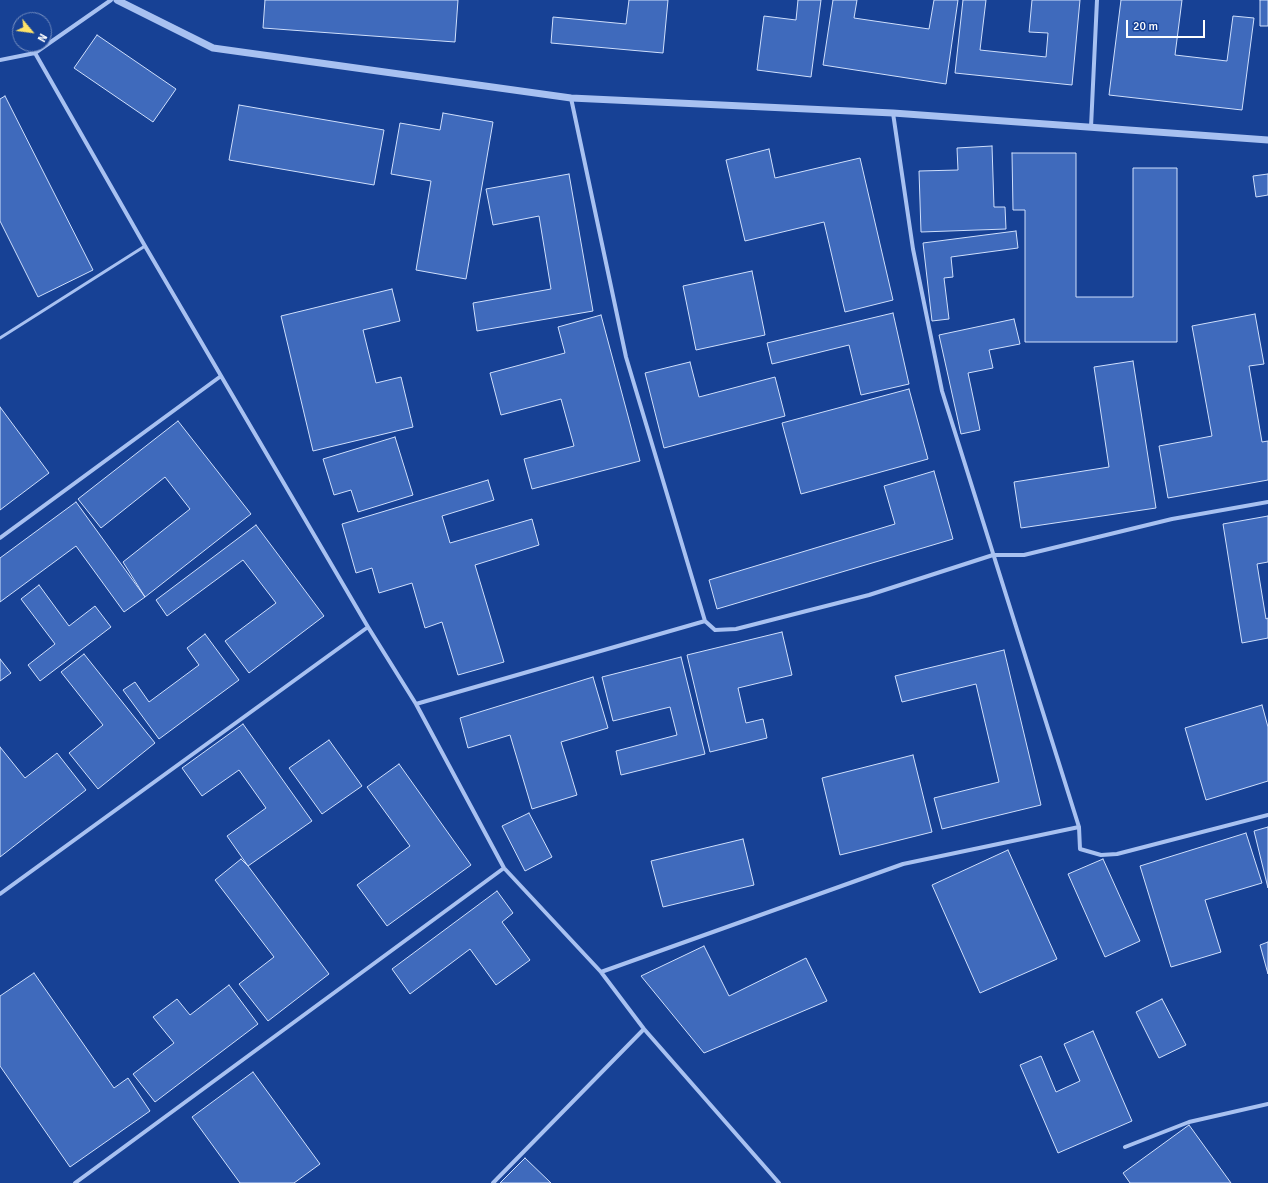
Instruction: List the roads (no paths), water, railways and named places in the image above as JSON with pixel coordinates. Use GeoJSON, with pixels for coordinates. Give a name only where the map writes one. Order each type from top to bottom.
{"type":"FeatureCollection","features":[{"type":"Feature","properties":{"kind":"street"},"geometry":{"type":"LineString","coordinates":[[0,60],[35,53],[111,0]]}},
{"type":"Feature","properties":{"kind":"street"},"geometry":{"type":"LineString","coordinates":[[116,0],[213,48],[571,98],[893,113],[1268,140]]}},
{"type":"Feature","properties":{"kind":"street"},"geometry":{"type":"LineString","coordinates":[[1091,127],[1097,0]]}},
{"type":"Feature","properties":{"kind":"street"},"geometry":{"type":"LineString","coordinates":[[35,53],[145,246],[368,628],[416,704],[504,868],[600,972],[644,1029],[779,1183]]}},
{"type":"Feature","properties":{"kind":"street"},"geometry":{"type":"LineString","coordinates":[[571,98],[626,356],[705,621],[715,630],[736,629],[869,595],[993,555],[1024,555],[1172,520],[1268,502]]}},
{"type":"Feature","properties":{"kind":"street"},"geometry":{"type":"LineString","coordinates":[[893,113],[913,249],[942,391],[1079,827],[1080,849],[1101,855],[1117,854],[1268,815]]}},
{"type":"Feature","properties":{"kind":"street"},"geometry":{"type":"LineString","coordinates":[[0,538],[222,376]]}},
{"type":"Feature","properties":{"kind":"street"},"geometry":{"type":"LineString","coordinates":[[416,704],[705,621]]}},
{"type":"Feature","properties":{"kind":"street"},"geometry":{"type":"LineString","coordinates":[[0,894],[368,628]]}},
{"type":"Feature","properties":{"kind":"street"},"geometry":{"type":"LineString","coordinates":[[600,972],[904,864],[1079,827]]}},
{"type":"Feature","properties":{"kind":"street"},"geometry":{"type":"LineString","coordinates":[[75,1183],[504,868]]}},
{"type":"Feature","properties":{"kind":"street"},"geometry":{"type":"LineString","coordinates":[[493,1183],[644,1029]]}},
{"type":"Feature","properties":{"kind":"street"},"geometry":{"type":"LineString","coordinates":[[1125,1147],[1189,1122],[1268,1104]]}},
{"type":"Feature","properties":{"kind":"lane"},"geometry":{"type":"LineString","coordinates":[[0,338],[145,246]]}}]}
